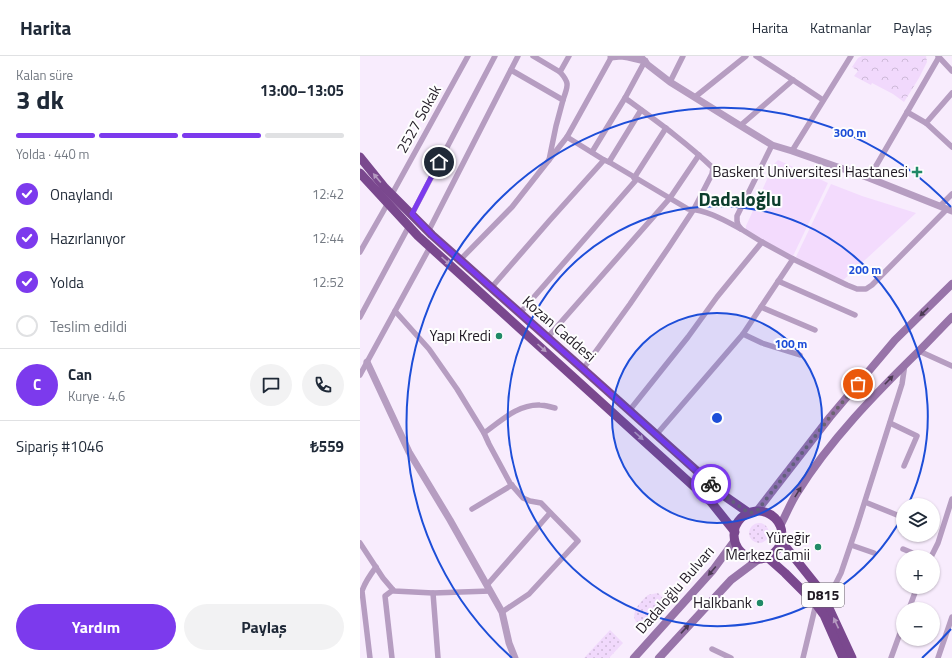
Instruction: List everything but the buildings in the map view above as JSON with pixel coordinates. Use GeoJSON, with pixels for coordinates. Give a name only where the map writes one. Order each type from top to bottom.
{"type":"FeatureCollection","features":[{"type":"Feature","properties":{"kind":"highway","name":"Kozan Caddesi"},"geometry":{"type":"LineString","coordinates":[[360,157],[409,226],[418,236],[711,502],[735,536]]}},
{"type":"Feature","properties":{"kind":"highway","name":"Kozan Caddesi"},"geometry":{"type":"LineString","coordinates":[[360,175],[412,214],[428,232],[726,497],[753,512]]}},
{"type":"Feature","properties":{"kind":"highway"},"geometry":{"type":"LineString","coordinates":[[753,512],[764,512],[771,515],[777,520],[782,534],[778,548],[773,553],[763,558],[751,557],[744,554],[738,548],[735,536],[737,524],[742,517],[753,512]]}},
{"type":"Feature","properties":{"kind":"highway","name":"D815"},"geometry":{"type":"LineString","coordinates":[[781,541],[821,591],[852,658]]}},
{"type":"Feature","properties":{"kind":"highway","name":"D815"},"geometry":{"type":"LineString","coordinates":[[763,558],[785,573],[816,604],[824,615],[843,658]]}},
{"type":"Feature","properties":{"kind":"main road"},"geometry":{"type":"LineString","coordinates":[[753,512],[890,346],[952,284]]}},
{"type":"Feature","properties":{"kind":"main road"},"geometry":{"type":"LineString","coordinates":[[780,526],[796,495],[817,463],[833,443],[860,411],[905,364],[951,320]]}},
{"type":"Feature","properties":{"kind":"main road","name":"Dadaloğlu Bulvarı"},"geometry":{"type":"LineString","coordinates":[[634,658],[713,570],[735,536]]}},
{"type":"Feature","properties":{"kind":"main road"},"geometry":{"type":"LineString","coordinates":[[660,658],[731,580],[763,558]]}},
{"type":"Feature","properties":{"kind":"street","name":"2527 Sokak"},"geometry":{"type":"LineString","coordinates":[[360,252],[468,56]]}},
{"type":"Feature","properties":{"kind":"street"},"geometry":{"type":"LineString","coordinates":[[412,214],[495,56]]}},
{"type":"Feature","properties":{"kind":"street"},"geometry":{"type":"LineString","coordinates":[[428,232],[518,56]]}},
{"type":"Feature","properties":{"kind":"street"},"geometry":{"type":"LineString","coordinates":[[533,56],[560,72],[567,79],[567,87],[548,162]]}},
{"type":"Feature","properties":{"kind":"street"},"geometry":{"type":"LineString","coordinates":[[560,72],[569,56]]}},
{"type":"Feature","properties":{"kind":"street"},"geometry":{"type":"LineString","coordinates":[[460,260],[512,207],[548,162],[567,137],[612,57],[621,56],[643,59],[648,65],[670,82],[772,145],[868,178],[950,210],[872,285],[866,289],[857,289],[793,259],[715,216],[694,209],[688,209],[567,137]]}},
{"type":"Feature","properties":{"kind":"street"},"geometry":{"type":"LineString","coordinates":[[670,82],[683,56]]}},
{"type":"Feature","properties":{"kind":"street"},"geometry":{"type":"LineString","coordinates":[[695,97],[746,56]]}},
{"type":"Feature","properties":{"kind":"street"},"geometry":{"type":"LineString","coordinates":[[756,56],[823,100]]}},
{"type":"Feature","properties":{"kind":"street"},"geometry":{"type":"LineString","coordinates":[[792,151],[851,56]]}},
{"type":"Feature","properties":{"kind":"street"},"geometry":{"type":"LineString","coordinates":[[868,178],[939,56],[952,71]]}},
{"type":"Feature","properties":{"kind":"street"},"geometry":{"type":"LineString","coordinates":[[592,152],[625,98],[643,59]]}},
{"type":"Feature","properties":{"kind":"street"},"geometry":{"type":"LineString","coordinates":[[511,70],[563,100]]}},
{"type":"Feature","properties":{"kind":"street"},"geometry":{"type":"LineString","coordinates":[[741,125],[793,80]]}},
{"type":"Feature","properties":{"kind":"street"},"geometry":{"type":"LineString","coordinates":[[926,124],[952,93]]}},
{"type":"Feature","properties":{"kind":"street"},"geometry":{"type":"LineString","coordinates":[[583,369],[630,304],[694,209],[712,174],[712,168],[699,155],[666,128],[625,98]]}},
{"type":"Feature","properties":{"kind":"street"},"geometry":{"type":"LineString","coordinates":[[491,288],[606,161],[641,110]]}},
{"type":"Feature","properties":{"kind":"street"},"geometry":{"type":"LineString","coordinates":[[907,112],[926,124],[952,147]]}},
{"type":"Feature","properties":{"kind":"street"},"geometry":{"type":"LineString","coordinates":[[520,313],[635,178],[666,128]]}},
{"type":"Feature","properties":{"kind":"street"},"geometry":{"type":"LineString","coordinates":[[741,229],[738,225],[737,216],[772,145]]}},
{"type":"Feature","properties":{"kind":"street"},"geometry":{"type":"LineString","coordinates":[[547,338],[670,198],[699,155]]}},
{"type":"Feature","properties":{"kind":"street"},"geometry":{"type":"LineString","coordinates":[[940,206],[952,194]]}},
{"type":"Feature","properties":{"kind":"street"},"geometry":{"type":"LineString","coordinates":[[360,317],[409,226]]}},
{"type":"Feature","properties":{"kind":"street"},"geometry":{"type":"LineString","coordinates":[[629,411],[688,337],[716,297],[762,242]]}},
{"type":"Feature","properties":{"kind":"street"},"geometry":{"type":"LineString","coordinates":[[360,375],[430,247]]}},
{"type":"Feature","properties":{"kind":"street"},"geometry":{"type":"LineString","coordinates":[[656,435],[743,334],[793,259]]}},
{"type":"Feature","properties":{"kind":"street"},"geometry":{"type":"LineString","coordinates":[[778,281],[855,315]]}},
{"type":"Feature","properties":{"kind":"street"},"geometry":{"type":"LineString","coordinates":[[760,307],[815,330]]}},
{"type":"Feature","properties":{"kind":"street"},"geometry":{"type":"LineString","coordinates":[[395,311],[430,350],[484,433],[512,485],[522,498],[541,503],[578,541],[529,594],[502,612]]}},
{"type":"Feature","properties":{"kind":"street"},"geometry":{"type":"LineString","coordinates":[[743,334],[762,343],[800,355]]}},
{"type":"Feature","properties":{"kind":"street"},"geometry":{"type":"LineString","coordinates":[[919,351],[952,366]]}},
{"type":"Feature","properties":{"kind":"street"},"geometry":{"type":"LineString","coordinates":[[367,362],[409,452],[450,520],[502,612],[509,643],[515,658]]}},
{"type":"Feature","properties":{"kind":"street"},"geometry":{"type":"LineString","coordinates":[[825,600],[841,573],[851,545],[902,384],[905,364]]}},
{"type":"Feature","properties":{"kind":"street"},"geometry":{"type":"LineString","coordinates":[[484,433],[516,410],[526,406],[540,405],[555,408]]}},
{"type":"Feature","properties":{"kind":"street"},"geometry":{"type":"LineString","coordinates":[[890,423],[917,436],[904,466]]}},
{"type":"Feature","properties":{"kind":"street"},"geometry":{"type":"LineString","coordinates":[[472,509],[512,485]]}},
{"type":"Feature","properties":{"kind":"street"},"geometry":{"type":"LineString","coordinates":[[934,550],[952,499]]}},
{"type":"Feature","properties":{"kind":"street"},"geometry":{"type":"LineString","coordinates":[[865,502],[896,515]]}},
{"type":"Feature","properties":{"kind":"street"},"geometry":{"type":"LineString","coordinates":[[360,543],[383,578],[394,591],[433,593],[488,588],[550,513]]}},
{"type":"Feature","properties":{"kind":"street"},"geometry":{"type":"LineString","coordinates":[[851,545],[874,553]]}},
{"type":"Feature","properties":{"kind":"street"},"geometry":{"type":"LineString","coordinates":[[370,658],[362,592],[367,579],[376,567]]}},
{"type":"Feature","properties":{"kind":"street"},"geometry":{"type":"LineString","coordinates":[[392,658],[385,596],[393,590]]}},
{"type":"Feature","properties":{"kind":"street"},"geometry":{"type":"LineString","coordinates":[[433,593],[438,658]]}},
{"type":"Feature","properties":{"kind":"street"},"geometry":{"type":"LineString","coordinates":[[803,658],[816,604]]}},
{"type":"Feature","properties":{"kind":"street"},"geometry":{"type":"LineString","coordinates":[[938,658],[952,617]]}},
{"type":"Feature","properties":{"kind":"street"},"geometry":{"type":"LineString","coordinates":[[890,658],[896,643]]}},
{"type":"Feature","properties":{"kind":"street"},"geometry":{"type":"LineString","coordinates":[[712,649],[731,658]]}},
{"type":"Feature","properties":{"kind":"shaded area"},"geometry":{"type":"Polygon","coordinates":[[[778,160],[828,183],[793,256],[746,231],[746,226],[774,164],[778,160]]]}},
{"type":"Feature","properties":{"kind":"shaded area"},"geometry":{"type":"Polygon","coordinates":[[[831,184],[862,196],[916,213],[840,283],[796,257],[831,184]]]}},
{"type":"Feature","properties":{"kind":"green space"},"geometry":{"type":"Polygon","coordinates":[[[862,56],[926,56],[927,62],[904,102],[893,94],[872,83],[871,85],[854,76],[858,71],[852,67],[858,58],[862,56]]]}},
{"type":"Feature","properties":{"kind":"green space"},"geometry":{"type":"Polygon","coordinates":[[[759,523],[766,526],[769,533],[766,540],[759,543],[752,540],[749,533],[752,526],[759,523]]]}},
{"type":"Feature","properties":{"kind":"green space"},"geometry":{"type":"Polygon","coordinates":[[[658,593],[664,599],[639,626],[634,617],[637,608],[648,595],[658,593]]]}},
{"type":"Feature","properties":{"kind":"green space"},"geometry":{"type":"Polygon","coordinates":[[[610,630],[623,643],[609,658],[584,658],[610,630]]]}},
{"type":"Feature","properties":{"kind":"way so far"},"geometry":{"type":"LineString","coordinates":[[711,484],[726,497],[749,513],[757,511],[830,417],[858,384]]}},
{"type":"Feature","properties":{"kind":"place","name":"Baskent Universitesi Hastanesi"},"geometry":{"type":"Point","coordinates":[917,172]}},
{"type":"Feature","properties":{"kind":"place","name":"Yapı Kredi"},"geometry":{"type":"Point","coordinates":[499,336]}},
{"type":"Feature","properties":{"kind":"place","name":"Yüreğir Merkez Camii"},"geometry":{"type":"Point","coordinates":[818,547]}},
{"type":"Feature","properties":{"kind":"place","name":"Halkbank"},"geometry":{"type":"Point","coordinates":[760,603]}},
{"type":"Feature","properties":{"kind":"district","name":"Dadaloğlu"},"geometry":{"type":"Point","coordinates":[740,199]}},
{"type":"Feature","properties":{"kind":"route"},"geometry":{"type":"LineString","coordinates":[[439,162],[412,214],[420,224],[711,484]]}}]}
